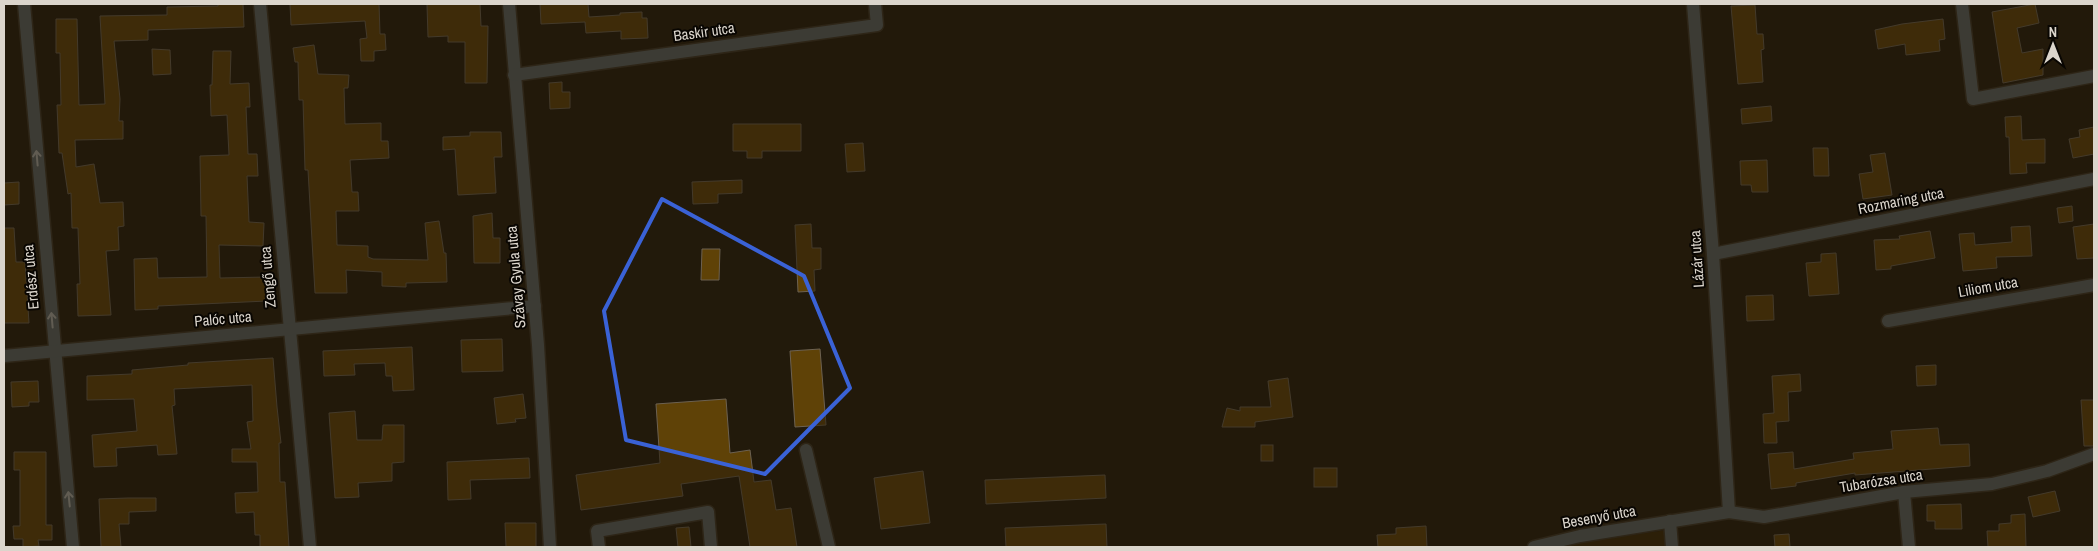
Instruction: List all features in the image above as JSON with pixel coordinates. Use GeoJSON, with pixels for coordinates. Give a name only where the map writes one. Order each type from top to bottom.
{"type":"FeatureCollection","features":[{"type":"Feature","properties":{"kind":"street","name":"Erdész utca"},"geometry":{"type":"LineString","coordinates":[[24,4],[73,547]]}},
{"type":"Feature","properties":{"kind":"street","name":"Zengő utca"},"geometry":{"type":"LineString","coordinates":[[260,4],[310,547]]}},
{"type":"Feature","properties":{"kind":"street","name":"Szávay Gyula utca"},"geometry":{"type":"LineString","coordinates":[[509,4],[535,306],[550,547]]}},
{"type":"Feature","properties":{"kind":"street","name":"Baskir utca"},"geometry":{"type":"LineString","coordinates":[[514,75],[877,25],[875,4]]}},
{"type":"Feature","properties":{"kind":"street","name":"Lázár utca"},"geometry":{"type":"LineString","coordinates":[[1693,4],[1713,254],[1729,512]]}},
{"type":"Feature","properties":{"kind":"street"},"geometry":{"type":"LineString","coordinates":[[1962,4],[1974,99],[2094,76]]}},
{"type":"Feature","properties":{"kind":"street","name":"Rozmaring utca"},"geometry":{"type":"LineString","coordinates":[[1713,254],[2094,179]]}},
{"type":"Feature","properties":{"kind":"street","name":"Liliom utca"},"geometry":{"type":"LineString","coordinates":[[1888,321],[2094,285]]}},
{"type":"Feature","properties":{"kind":"street","name":"Palóc utca"},"geometry":{"type":"LineString","coordinates":[[4,356],[535,306]]}},
{"type":"Feature","properties":{"kind":"street"},"geometry":{"type":"LineString","coordinates":[[806,450],[829,547]]}},
{"type":"Feature","properties":{"kind":"street","name":"Tubarózsa utca"},"geometry":{"type":"LineString","coordinates":[[1670,521],[1729,512],[1764,517],[1904,492],[1992,484],[2047,471],[2094,454]]}},
{"type":"Feature","properties":{"kind":"street"},"geometry":{"type":"LineString","coordinates":[[1904,492],[1909,547]]}},
{"type":"Feature","properties":{"kind":"street"},"geometry":{"type":"LineString","coordinates":[[599,547],[597,531],[708,512],[711,547]]}},
{"type":"Feature","properties":{"kind":"street"},"geometry":{"type":"LineString","coordinates":[[1670,521],[1672,547]]}},
{"type":"Feature","properties":{"kind":"street","name":"Besenyő utca"},"geometry":{"type":"LineString","coordinates":[[1534,547],[1580,536],[1670,521]]}},
{"type":"Feature","properties":{"kind":"highlighted area"},"geometry":{"type":"Polygon","coordinates":[[[662,199],[804,276],[850,388],[765,474],[626,440],[604,311],[662,199]]]}},
{"type":"Feature","properties":{"kind":"shaded area"},"geometry":{"type":"Polygon","coordinates":[[[1667,530],[1669,547],[1545,547],[1667,530]]]}},
{"type":"Feature","properties":{"kind":"building"},"geometry":{"type":"Polygon","coordinates":[[[218,4],[243,4],[244,27],[148,30],[148,40],[114,41],[120,99],[119,121],[123,121],[123,139],[75,140],[76,167],[94,164],[100,203],[123,202],[124,226],[118,227],[119,250],[106,251],[111,315],[78,316],[77,284],[80,284],[78,228],[72,228],[71,193],[68,194],[62,153],[59,153],[57,105],[61,105],[60,53],[56,53],[56,19],[77,19],[79,105],[105,104],[100,16],[167,15],[167,7],[218,6],[218,4]]]}},
{"type":"Feature","properties":{"kind":"building"},"geometry":{"type":"Polygon","coordinates":[[[290,4],[379,4],[380,34],[385,34],[386,50],[374,51],[374,61],[361,61],[360,39],[367,38],[365,21],[291,25],[290,4]]]}},
{"type":"Feature","properties":{"kind":"building"},"geometry":{"type":"Polygon","coordinates":[[[427,4],[480,4],[481,26],[488,26],[487,83],[465,83],[465,42],[448,42],[448,36],[428,37],[427,4]]]}},
{"type":"Feature","properties":{"kind":"building"},"geometry":{"type":"Polygon","coordinates":[[[540,4],[588,4],[589,17],[642,12],[642,18],[647,18],[648,38],[621,39],[621,31],[586,33],[585,22],[541,24],[540,4]]]}},
{"type":"Feature","properties":{"kind":"building"},"geometry":{"type":"Polygon","coordinates":[[[2035,4],[2039,23],[2017,28],[2022,53],[2043,49],[2043,75],[2003,83],[1992,12],[2035,4]]]}},
{"type":"Feature","properties":{"kind":"building"},"geometry":{"type":"Polygon","coordinates":[[[1755,5],[1757,34],[1763,34],[1764,49],[1761,50],[1763,82],[1738,84],[1731,6],[1755,5]]]}},
{"type":"Feature","properties":{"kind":"building"},"geometry":{"type":"Polygon","coordinates":[[[1943,19],[1945,39],[1939,40],[1940,51],[1906,55],[1905,44],[1878,49],[1875,30],[1902,24],[1943,19]]]}},
{"type":"Feature","properties":{"kind":"building"},"geometry":{"type":"Polygon","coordinates":[[[314,45],[318,74],[349,75],[348,88],[344,88],[345,124],[381,123],[381,141],[388,141],[389,158],[350,160],[352,192],[358,192],[359,211],[336,211],[337,245],[368,246],[368,257],[373,259],[428,260],[425,223],[439,221],[444,253],[446,253],[447,282],[406,283],[406,287],[382,286],[382,272],[346,270],[347,293],[315,293],[308,170],[305,170],[303,100],[299,100],[298,62],[295,62],[293,48],[314,45]]]}},
{"type":"Feature","properties":{"kind":"building"},"geometry":{"type":"Polygon","coordinates":[[[152,49],[170,50],[171,74],[153,75],[152,49]]]}},
{"type":"Feature","properties":{"kind":"building"},"geometry":{"type":"Polygon","coordinates":[[[213,51],[231,51],[230,84],[249,83],[250,107],[246,107],[248,154],[257,154],[258,176],[247,176],[249,222],[264,223],[263,246],[219,245],[220,278],[267,277],[267,301],[158,306],[158,309],[135,310],[134,259],[157,258],[158,278],[207,277],[206,216],[201,216],[200,156],[229,155],[227,115],[211,116],[210,85],[212,85],[213,51]]]}},
{"type":"Feature","properties":{"kind":"building"},"geometry":{"type":"Polygon","coordinates":[[[562,82],[562,92],[570,92],[570,108],[550,109],[549,83],[562,82]]]}},
{"type":"Feature","properties":{"kind":"building"},"geometry":{"type":"Polygon","coordinates":[[[1771,106],[1772,121],[1742,124],[1741,109],[1771,106]]]}},
{"type":"Feature","properties":{"kind":"building"},"geometry":{"type":"Polygon","coordinates":[[[2021,116],[2022,140],[2045,139],[2045,163],[2026,163],[2027,173],[2010,174],[2009,137],[2006,137],[2005,117],[2021,116]]]}},
{"type":"Feature","properties":{"kind":"building"},"geometry":{"type":"Polygon","coordinates":[[[733,124],[801,124],[801,151],[762,151],[762,158],[747,158],[747,151],[733,151],[733,124]]]}},
{"type":"Feature","properties":{"kind":"building"},"geometry":{"type":"Polygon","coordinates":[[[2094,127],[2094,154],[2073,158],[2069,139],[2080,137],[2079,130],[2094,127]]]}},
{"type":"Feature","properties":{"kind":"building"},"geometry":{"type":"Polygon","coordinates":[[[470,132],[501,132],[502,157],[494,157],[496,193],[458,195],[455,149],[443,150],[443,137],[470,136],[470,132]]]}},
{"type":"Feature","properties":{"kind":"building"},"geometry":{"type":"Polygon","coordinates":[[[863,143],[865,171],[847,172],[845,144],[863,143]]]}},
{"type":"Feature","properties":{"kind":"building"},"geometry":{"type":"Polygon","coordinates":[[[1813,148],[1828,148],[1829,176],[1814,176],[1813,148]]]}},
{"type":"Feature","properties":{"kind":"building"},"geometry":{"type":"Polygon","coordinates":[[[1885,153],[1892,195],[1863,199],[1859,174],[1873,172],[1870,155],[1885,153]]]}},
{"type":"Feature","properties":{"kind":"building"},"geometry":{"type":"Polygon","coordinates":[[[1767,160],[1768,192],[1752,192],[1751,185],[1741,185],[1740,161],[1767,160]]]}},
{"type":"Feature","properties":{"kind":"building"},"geometry":{"type":"Polygon","coordinates":[[[742,180],[742,193],[718,194],[718,203],[693,204],[692,182],[742,180]]]}},
{"type":"Feature","properties":{"kind":"building"},"geometry":{"type":"Polygon","coordinates":[[[19,182],[19,204],[4,205],[4,183],[19,182]]]}},
{"type":"Feature","properties":{"kind":"building"},"geometry":{"type":"Polygon","coordinates":[[[2072,206],[2073,221],[2059,223],[2057,208],[2072,206]]]}},
{"type":"Feature","properties":{"kind":"building"},"geometry":{"type":"Polygon","coordinates":[[[492,213],[493,238],[500,238],[500,263],[474,263],[473,216],[492,213]]]}},
{"type":"Feature","properties":{"kind":"building"},"geometry":{"type":"Polygon","coordinates":[[[811,224],[812,248],[821,248],[821,269],[814,270],[815,291],[798,292],[795,225],[811,224]]]}},
{"type":"Feature","properties":{"kind":"building"},"geometry":{"type":"Polygon","coordinates":[[[2094,224],[2094,258],[2077,259],[2073,227],[2094,224]]]}},
{"type":"Feature","properties":{"kind":"building"},"geometry":{"type":"Polygon","coordinates":[[[2030,226],[2032,256],[1996,257],[1997,268],[1963,271],[1959,234],[1974,233],[1975,245],[2012,242],[2011,227],[2030,226]]]}},
{"type":"Feature","properties":{"kind":"building"},"geometry":{"type":"Polygon","coordinates":[[[4,228],[14,228],[16,262],[25,262],[29,323],[4,323],[4,228]]]}},
{"type":"Feature","properties":{"kind":"building"},"geometry":{"type":"Polygon","coordinates":[[[1930,231],[1935,258],[1891,266],[1891,269],[1876,270],[1874,240],[1900,239],[1899,236],[1930,231]]]}},
{"type":"Feature","properties":{"kind":"building"},"geometry":{"type":"Polygon","coordinates":[[[702,249],[720,249],[719,280],[701,280],[702,249]]]}},
{"type":"Feature","properties":{"kind":"building"},"geometry":{"type":"Polygon","coordinates":[[[1836,253],[1839,294],[1809,296],[1806,263],[1821,262],[1821,254],[1836,253]]]}},
{"type":"Feature","properties":{"kind":"building"},"geometry":{"type":"Polygon","coordinates":[[[1773,295],[1774,320],[1747,321],[1746,296],[1773,295]]]}},
{"type":"Feature","properties":{"kind":"building"},"geometry":{"type":"Polygon","coordinates":[[[502,339],[503,371],[462,372],[461,340],[502,339]]]}},
{"type":"Feature","properties":{"kind":"building"},"geometry":{"type":"Polygon","coordinates":[[[412,347],[414,390],[393,391],[392,376],[386,376],[385,363],[354,364],[355,375],[324,376],[323,351],[412,347]]]}},
{"type":"Feature","properties":{"kind":"building"},"geometry":{"type":"Polygon","coordinates":[[[820,349],[826,425],[795,427],[790,351],[820,349]]]}},
{"type":"Feature","properties":{"kind":"building"},"geometry":{"type":"Polygon","coordinates":[[[273,358],[281,443],[279,443],[280,482],[285,482],[289,547],[260,547],[260,535],[255,535],[254,512],[236,513],[235,493],[258,492],[257,462],[232,462],[232,449],[251,449],[247,422],[253,421],[252,385],[174,389],[175,405],[172,406],[177,454],[158,455],[157,445],[116,448],[117,466],[94,467],[92,435],[137,431],[134,399],[87,400],[87,376],[132,374],[132,370],[188,365],[188,363],[273,358]]]}},
{"type":"Feature","properties":{"kind":"building"},"geometry":{"type":"Polygon","coordinates":[[[1936,365],[1936,385],[1917,386],[1916,366],[1936,365]]]}},
{"type":"Feature","properties":{"kind":"building"},"geometry":{"type":"Polygon","coordinates":[[[1800,374],[1801,391],[1788,392],[1789,421],[1776,422],[1777,443],[1764,443],[1763,414],[1774,413],[1772,376],[1800,374]]]}},
{"type":"Feature","properties":{"kind":"building"},"geometry":{"type":"Polygon","coordinates":[[[1288,378],[1293,417],[1255,422],[1255,427],[1222,427],[1227,408],[1240,411],[1240,407],[1271,407],[1268,381],[1288,378]]]}},
{"type":"Feature","properties":{"kind":"building"},"geometry":{"type":"Polygon","coordinates":[[[38,381],[39,402],[29,402],[29,406],[12,407],[11,382],[38,381]]]}},
{"type":"Feature","properties":{"kind":"building"},"geometry":{"type":"Polygon","coordinates":[[[523,394],[526,418],[515,419],[516,422],[497,424],[494,398],[523,394]]]}},
{"type":"Feature","properties":{"kind":"building"},"geometry":{"type":"Polygon","coordinates":[[[726,399],[730,453],[750,450],[754,482],[771,480],[776,510],[791,508],[797,547],[750,547],[739,476],[681,484],[683,496],[581,510],[576,475],[660,463],[656,404],[726,399]]]}},
{"type":"Feature","properties":{"kind":"building"},"geometry":{"type":"Polygon","coordinates":[[[2081,400],[2094,400],[2094,446],[2084,446],[2081,400]]]}},
{"type":"Feature","properties":{"kind":"building"},"geometry":{"type":"Polygon","coordinates":[[[355,411],[357,440],[382,440],[383,425],[404,425],[404,462],[392,463],[392,481],[358,483],[359,497],[335,498],[329,413],[355,411]]]}},
{"type":"Feature","properties":{"kind":"building"},"geometry":{"type":"Polygon","coordinates":[[[1938,428],[1940,445],[1969,444],[1970,466],[1855,475],[1855,473],[1796,483],[1796,486],[1771,489],[1768,454],[1793,452],[1794,469],[1854,459],[1853,453],[1893,449],[1891,431],[1938,428]]]}},
{"type":"Feature","properties":{"kind":"building"},"geometry":{"type":"Polygon","coordinates":[[[1261,445],[1273,445],[1273,461],[1261,461],[1261,445]]]}},
{"type":"Feature","properties":{"kind":"building"},"geometry":{"type":"Polygon","coordinates":[[[14,452],[46,452],[46,525],[52,525],[52,540],[38,540],[39,546],[23,547],[23,539],[14,539],[13,526],[20,526],[20,470],[14,470],[14,452]]]}},
{"type":"Feature","properties":{"kind":"building"},"geometry":{"type":"Polygon","coordinates":[[[529,458],[530,478],[470,480],[471,499],[448,500],[447,462],[529,458]]]}},
{"type":"Feature","properties":{"kind":"building"},"geometry":{"type":"Polygon","coordinates":[[[1314,468],[1337,468],[1337,487],[1314,487],[1314,468]]]}},
{"type":"Feature","properties":{"kind":"building"},"geometry":{"type":"Polygon","coordinates":[[[923,471],[930,523],[881,529],[874,478],[923,471]]]}},
{"type":"Feature","properties":{"kind":"building"},"geometry":{"type":"Polygon","coordinates":[[[1105,475],[1106,498],[986,504],[985,480],[1105,475]]]}},
{"type":"Feature","properties":{"kind":"building"},"geometry":{"type":"Polygon","coordinates":[[[2055,491],[2060,511],[2033,517],[2028,497],[2055,491]]]}},
{"type":"Feature","properties":{"kind":"building"},"geometry":{"type":"Polygon","coordinates":[[[156,498],[156,511],[129,512],[129,524],[119,524],[121,547],[101,547],[99,499],[156,498]]]}},
{"type":"Feature","properties":{"kind":"building"},"geometry":{"type":"Polygon","coordinates":[[[1961,504],[1962,529],[1935,529],[1935,521],[1927,521],[1927,505],[1961,504]]]}},
{"type":"Feature","properties":{"kind":"building"},"geometry":{"type":"Polygon","coordinates":[[[2025,514],[2026,547],[1988,547],[1987,531],[1999,531],[1999,524],[2011,523],[2011,515],[2025,514]]]}},
{"type":"Feature","properties":{"kind":"building"},"geometry":{"type":"Polygon","coordinates":[[[505,523],[536,523],[536,547],[506,547],[505,523]]]}},
{"type":"Feature","properties":{"kind":"building"},"geometry":{"type":"Polygon","coordinates":[[[1106,524],[1107,547],[1006,547],[1005,528],[1106,524]]]}},
{"type":"Feature","properties":{"kind":"building"},"geometry":{"type":"Polygon","coordinates":[[[1426,526],[1427,547],[1378,547],[1377,535],[1396,534],[1396,528],[1426,526]]]}},
{"type":"Feature","properties":{"kind":"building"},"geometry":{"type":"Polygon","coordinates":[[[689,527],[691,547],[678,547],[676,528],[689,527]]]}},
{"type":"Feature","properties":{"kind":"building"},"geometry":{"type":"Polygon","coordinates":[[[1789,534],[1790,547],[1775,547],[1774,535],[1789,534]]]}}]}
